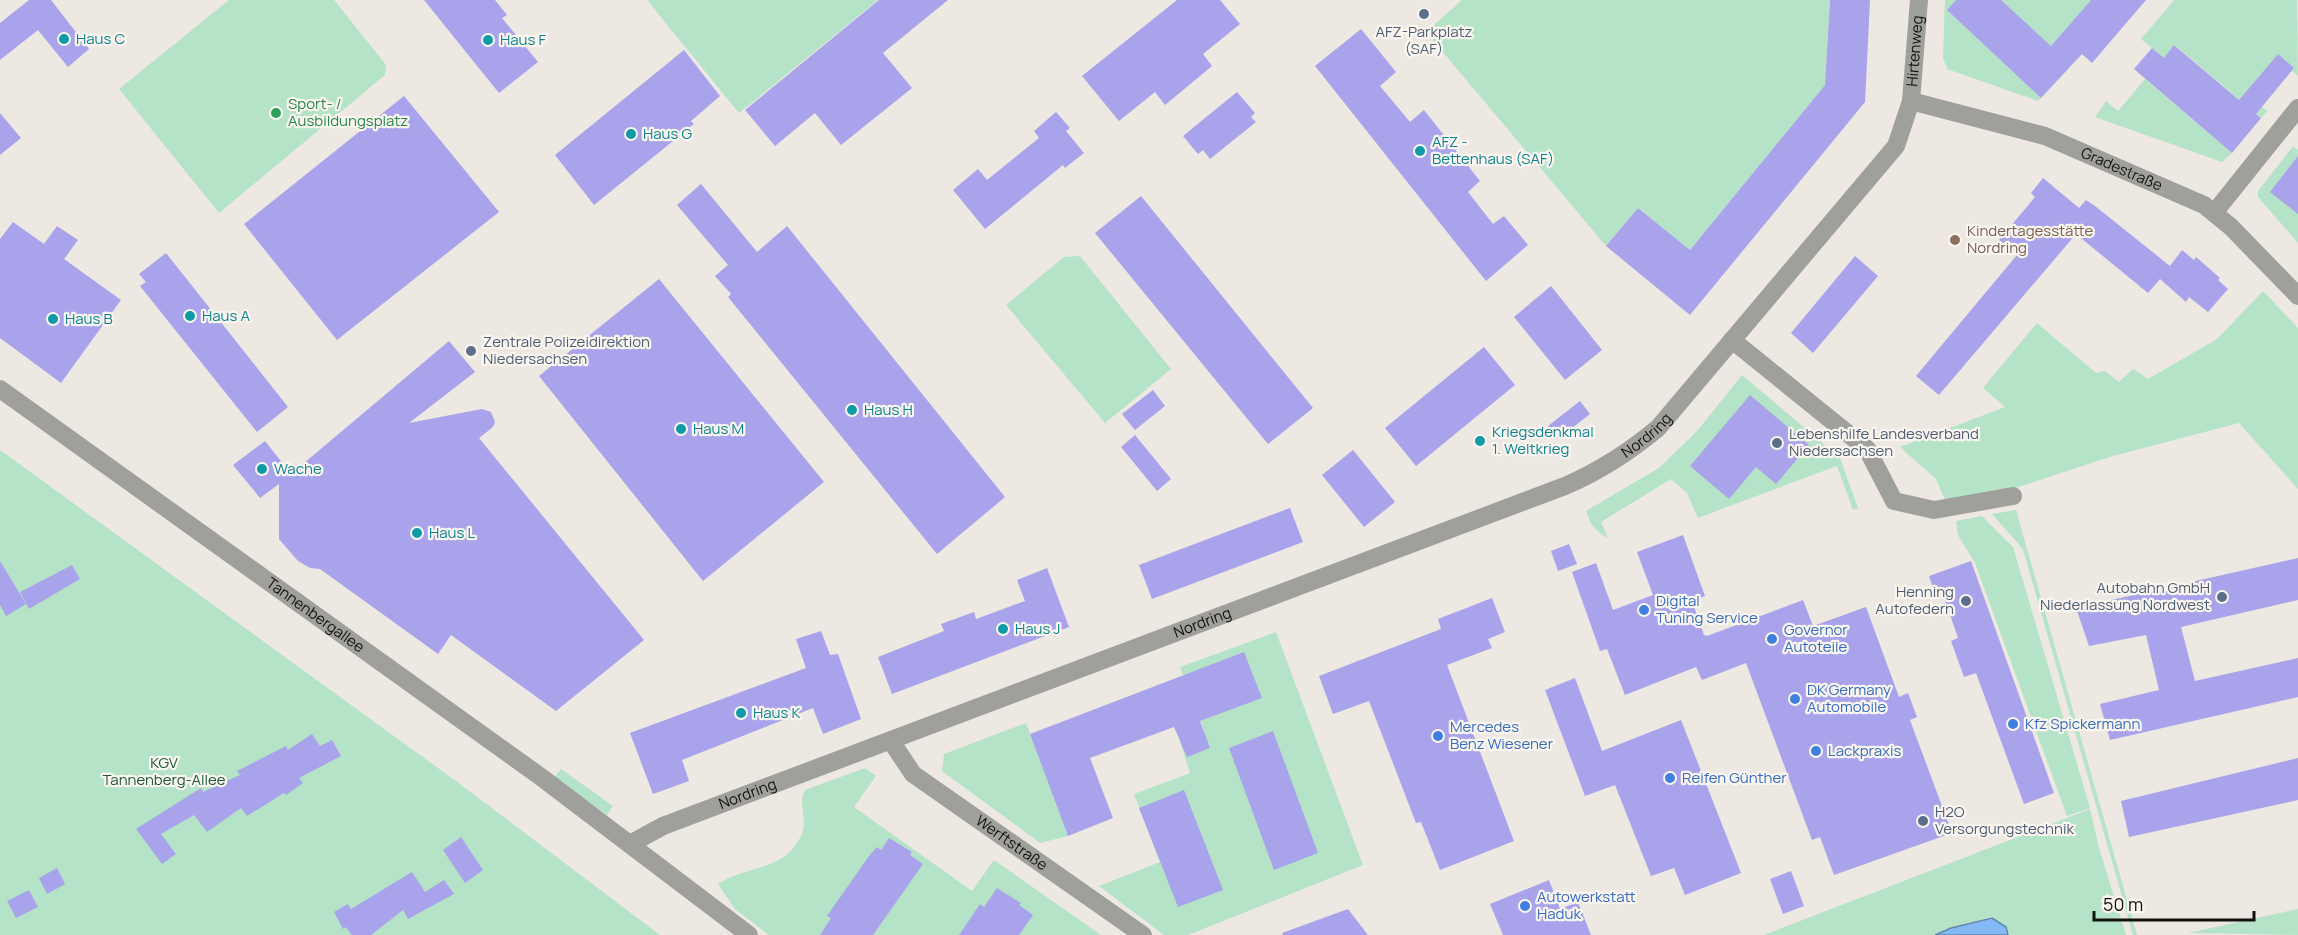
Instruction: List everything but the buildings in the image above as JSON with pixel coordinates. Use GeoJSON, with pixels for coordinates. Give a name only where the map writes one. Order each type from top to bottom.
{"type":"FeatureCollection","features":[{"type":"Feature","properties":{"kind":"street","name":"Hirtenweg"},"geometry":{"type":"LineString","coordinates":[[1911,101],[1919,0]]}},
{"type":"Feature","properties":{"kind":"street","name":"Gradestraße"},"geometry":{"type":"LineString","coordinates":[[1911,101],[2045,136],[2204,205],[2298,297]]}},
{"type":"Feature","properties":{"kind":"street","name":"Nordring"},"geometry":{"type":"LineString","coordinates":[[630,844],[663,826],[1597,472],[1630,452],[1658,428],[1896,146],[1911,101]]}},
{"type":"Feature","properties":{"kind":"street"},"geometry":{"type":"LineString","coordinates":[[2214,213],[2298,108]]}},
{"type":"Feature","properties":{"kind":"street"},"geometry":{"type":"LineString","coordinates":[[1732,340],[1867,449],[1894,501],[1934,510],[2013,496]]}},
{"type":"Feature","properties":{"kind":"street","name":"Tannenbergallee"},"geometry":{"type":"LineString","coordinates":[[0,389],[541,777],[749,935]]}},
{"type":"Feature","properties":{"kind":"street","name":"Werftstraße"},"geometry":{"type":"LineString","coordinates":[[891,741],[913,774],[1143,935]]}},
{"type":"Feature","properties":{"kind":"green space","name":"Sport- / Ausbildungsplatz"},"geometry":{"type":"Polygon","coordinates":[[[229,0],[334,0],[386,65],[385,75],[219,213],[119,89],[229,0]]]}},
{"type":"Feature","properties":{"kind":"green space"},"geometry":{"type":"Polygon","coordinates":[[[647,0],[878,0],[739,113],[647,0]]]}},
{"type":"Feature","properties":{"kind":"green space"},"geometry":{"type":"Polygon","coordinates":[[[1462,0],[1830,0],[1825,85],[1690,250],[1638,208],[1606,246],[1426,32],[1462,0]]]}},
{"type":"Feature","properties":{"kind":"green space"},"geometry":{"type":"Polygon","coordinates":[[[1945,0],[1956,0],[1947,10],[2041,98],[2038,101],[1947,69],[1943,58],[1945,0]]]}},
{"type":"Feature","properties":{"kind":"green space"},"geometry":{"type":"Polygon","coordinates":[[[2001,0],[2091,0],[2051,46],[2001,0]]]}},
{"type":"Feature","properties":{"kind":"green space"},"geometry":{"type":"Polygon","coordinates":[[[2174,0],[2297,0],[2298,76],[2292,71],[2294,68],[2277,55],[2245,93],[2267,111],[2261,118],[2175,45],[2164,58],[2141,39],[2174,0]]]}},
{"type":"Feature","properties":{"kind":"green space"},"geometry":{"type":"Polygon","coordinates":[[[2145,79],[2232,153],[2222,162],[2095,117],[2106,101],[2118,111],[2145,79]]]}},
{"type":"Feature","properties":{"kind":"green space"},"geometry":{"type":"Polygon","coordinates":[[[2293,146],[2298,150],[2298,243],[2258,197],[2258,191],[2293,146]]]}},
{"type":"Feature","properties":{"kind":"green space"},"geometry":{"type":"Polygon","coordinates":[[[1080,256],[1171,369],[1105,423],[1006,305],[1064,257],[1080,256]]]}},
{"type":"Feature","properties":{"kind":"green space"},"geometry":{"type":"Polygon","coordinates":[[[2263,291],[2298,328],[2298,489],[2239,423],[2113,456],[2015,488],[1946,502],[1936,479],[1900,447],[2005,407],[1983,388],[2037,323],[2096,373],[2105,371],[2119,382],[2133,369],[2148,379],[2217,339],[2263,291]]]}},
{"type":"Feature","properties":{"kind":"green space"},"geometry":{"type":"Polygon","coordinates":[[[1742,375],[1840,458],[1858,508],[1853,510],[1837,466],[1698,518],[1687,493],[1671,479],[1601,522],[1608,538],[1596,530],[1586,511],[1659,468],[1698,430],[1742,375]]]}},
{"type":"Feature","properties":{"kind":"green space","name":"KGV Tannenberg-Allee"},"geometry":{"type":"Polygon","coordinates":[[[0,450],[460,784],[660,935],[0,935],[0,450]]]}},
{"type":"Feature","properties":{"kind":"green space"},"geometry":{"type":"Polygon","coordinates":[[[2016,510],[2137,935],[2133,935],[2023,549],[1992,514],[2016,510]]]}},
{"type":"Feature","properties":{"kind":"green space"},"geometry":{"type":"Polygon","coordinates":[[[1982,516],[2013,547],[2090,808],[2067,816],[1975,563],[1958,535],[1956,521],[1982,516]]]}},
{"type":"Feature","properties":{"kind":"green space"},"geometry":{"type":"Polygon","coordinates":[[[1276,632],[1363,865],[1188,935],[1164,935],[1099,886],[1160,862],[1134,794],[1190,773],[1179,739],[1204,730],[1180,667],[1276,632]]]}},
{"type":"Feature","properties":{"kind":"green space"},"geometry":{"type":"Polygon","coordinates":[[[1026,723],[1068,836],[1040,843],[942,771],[944,754],[1026,723]]]}},
{"type":"Feature","properties":{"kind":"green space"},"geometry":{"type":"Polygon","coordinates":[[[865,768],[876,776],[854,807],[972,891],[994,860],[1101,935],[769,935],[735,909],[718,884],[775,862],[794,848],[803,830],[802,801],[805,790],[865,768]]]}},
{"type":"Feature","properties":{"kind":"green space"},"geometry":{"type":"Polygon","coordinates":[[[561,769],[613,806],[607,815],[554,778],[561,769]]]}},
{"type":"Feature","properties":{"kind":"green space"},"geometry":{"type":"Polygon","coordinates":[[[2090,809],[2099,848],[2126,935],[2009,935],[2006,927],[1991,917],[1950,928],[1934,935],[1764,935],[2090,809]]]}},
{"type":"Feature","properties":{"kind":"green space"},"geometry":{"type":"Polygon","coordinates":[[[2298,909],[2298,935],[2188,933],[2298,909]]]}},
{"type":"Feature","properties":{"kind":"water"},"geometry":{"type":"Polygon","coordinates":[[[1992,918],[2006,927],[2008,935],[1935,935],[1951,928],[1992,918]]]}},
{"type":"Feature","properties":{"kind":"place","name":"AFZ-Parkplatz (SAF)"},"geometry":{"type":"Point","coordinates":[1424,14]}},
{"type":"Feature","properties":{"kind":"place","name":"Haus C"},"geometry":{"type":"Point","coordinates":[64,39]}},
{"type":"Feature","properties":{"kind":"place","name":"Haus F"},"geometry":{"type":"Point","coordinates":[488,40]}},
{"type":"Feature","properties":{"kind":"place","name":"Sport- / Ausbildungsplatz"},"geometry":{"type":"Point","coordinates":[276,113]}},
{"type":"Feature","properties":{"kind":"place","name":"Haus G"},"geometry":{"type":"Point","coordinates":[631,134]}},
{"type":"Feature","properties":{"kind":"place","name":"AFZ - Bettenhaus (SAF)"},"geometry":{"type":"Point","coordinates":[1420,151]}},
{"type":"Feature","properties":{"kind":"place","name":"Kindertagesstätte Nordring"},"geometry":{"type":"Point","coordinates":[1955,240]}},
{"type":"Feature","properties":{"kind":"place","name":"Haus A"},"geometry":{"type":"Point","coordinates":[190,316]}},
{"type":"Feature","properties":{"kind":"place","name":"Haus B"},"geometry":{"type":"Point","coordinates":[53,319]}},
{"type":"Feature","properties":{"kind":"place","name":"Zentrale Polizeidirektion Niedersachsen"},"geometry":{"type":"Point","coordinates":[471,351]}},
{"type":"Feature","properties":{"kind":"place","name":"Haus H"},"geometry":{"type":"Point","coordinates":[852,410]}},
{"type":"Feature","properties":{"kind":"place","name":"Haus M"},"geometry":{"type":"Point","coordinates":[681,429]}},
{"type":"Feature","properties":{"kind":"place","name":"Kriegsdenkmal 1. Weltkrieg"},"geometry":{"type":"Point","coordinates":[1480,441]}},
{"type":"Feature","properties":{"kind":"place","name":"Lebenshilfe Landesverband Niedersachsen"},"geometry":{"type":"Point","coordinates":[1777,443]}},
{"type":"Feature","properties":{"kind":"place","name":"Wache"},"geometry":{"type":"Point","coordinates":[262,469]}},
{"type":"Feature","properties":{"kind":"place","name":"Haus L"},"geometry":{"type":"Point","coordinates":[417,533]}},
{"type":"Feature","properties":{"kind":"place","name":"Autobahn GmbH Niederlassung Nordwest"},"geometry":{"type":"Point","coordinates":[2222,597]}},
{"type":"Feature","properties":{"kind":"place","name":"Henning Autofedern"},"geometry":{"type":"Point","coordinates":[1966,601]}},
{"type":"Feature","properties":{"kind":"place","name":"Digital Tuning Service"},"geometry":{"type":"Point","coordinates":[1644,610]}},
{"type":"Feature","properties":{"kind":"place","name":"Haus J"},"geometry":{"type":"Point","coordinates":[1003,629]}},
{"type":"Feature","properties":{"kind":"place","name":"Governor Autoteile"},"geometry":{"type":"Point","coordinates":[1772,639]}},
{"type":"Feature","properties":{"kind":"place","name":"DK Germany Automobile"},"geometry":{"type":"Point","coordinates":[1795,699]}},
{"type":"Feature","properties":{"kind":"place","name":"Haus K"},"geometry":{"type":"Point","coordinates":[741,713]}},
{"type":"Feature","properties":{"kind":"place","name":"Kfz Spickermann"},"geometry":{"type":"Point","coordinates":[2013,724]}},
{"type":"Feature","properties":{"kind":"place","name":"Mercedes Benz Wiesener"},"geometry":{"type":"Point","coordinates":[1438,736]}},
{"type":"Feature","properties":{"kind":"place","name":"Lackpraxis"},"geometry":{"type":"Point","coordinates":[1816,751]}},
{"type":"Feature","properties":{"kind":"place","name":"Reifen Günther"},"geometry":{"type":"Point","coordinates":[1670,778]}},
{"type":"Feature","properties":{"kind":"place","name":"H2O Versorgungstechnik"},"geometry":{"type":"Point","coordinates":[1923,821]}},
{"type":"Feature","properties":{"kind":"place","name":"Autowerkstatt Haduk"},"geometry":{"type":"Point","coordinates":[1525,906]}}]}
